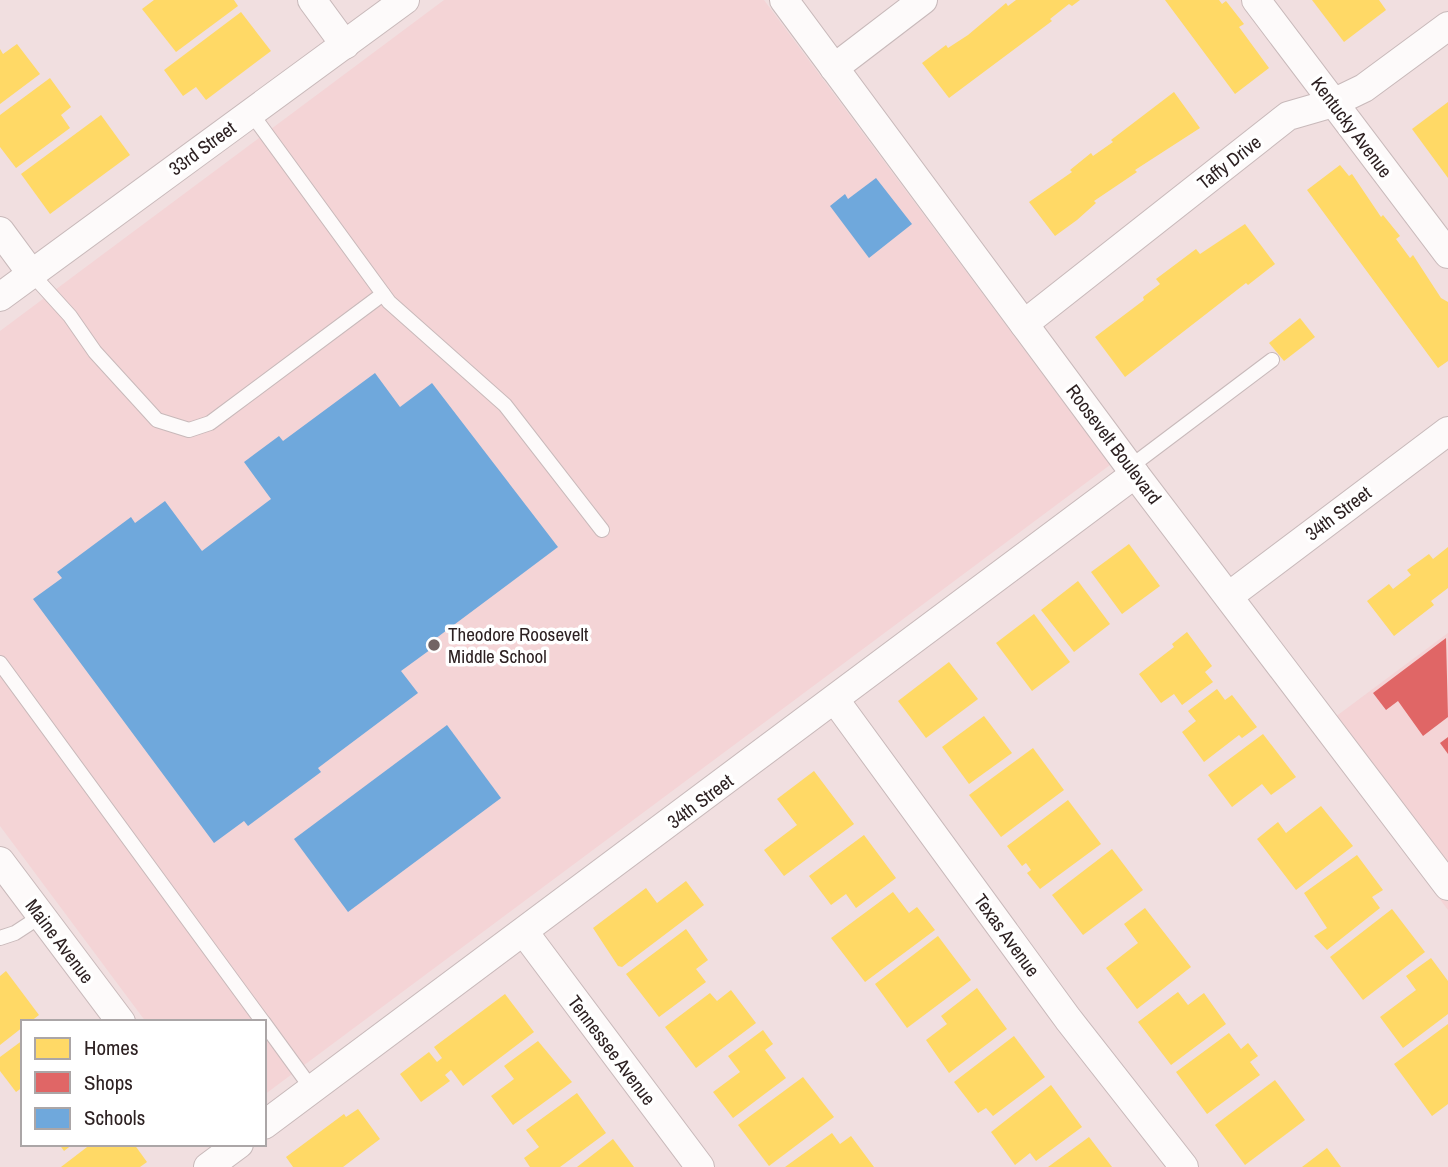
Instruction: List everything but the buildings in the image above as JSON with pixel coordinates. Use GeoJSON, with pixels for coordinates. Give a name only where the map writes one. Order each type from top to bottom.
{"type":"FeatureCollection","features":[{"type":"Feature","properties":{"kind":"street"},"geometry":{"type":"LineString","coordinates":[[312,0],[345,45]]}},
{"type":"Feature","properties":{"kind":"street","name":"33rd Street"},"geometry":{"type":"LineString","coordinates":[[0,297],[405,0]]}},
{"type":"Feature","properties":{"kind":"street","name":"Roosevelt Boulevard"},"geometry":{"type":"LineString","coordinates":[[784,0],[1132,470],[1448,886]]}},
{"type":"Feature","properties":{"kind":"street"},"geometry":{"type":"LineString","coordinates":[[834,68],[923,0]]}},
{"type":"Feature","properties":{"kind":"street","name":"Kentucky Avenue"},"geometry":{"type":"LineString","coordinates":[[1256,0],[1448,254]]}},
{"type":"Feature","properties":{"kind":"street","name":"Taffy Drive"},"geometry":{"type":"LineString","coordinates":[[1024,324],[1288,116],[1333,103],[1364,88],[1448,26]]}},
{"type":"Feature","properties":{"kind":"street"},"geometry":{"type":"LineString","coordinates":[[0,231],[32,273]]}},
{"type":"Feature","properties":{"kind":"street","name":"34th Street"},"geometry":{"type":"LineString","coordinates":[[1229,596],[1448,430]]}},
{"type":"Feature","properties":{"kind":"street","name":"34th Street"},"geometry":{"type":"LineString","coordinates":[[266,1124],[835,700],[1132,470]]}},
{"type":"Feature","properties":{"kind":"street","name":"Texas Avenue"},"geometry":{"type":"LineString","coordinates":[[835,700],[1068,1019],[1184,1167]]}},
{"type":"Feature","properties":{"kind":"street","name":"Maine Avenue"},"geometry":{"type":"LineString","coordinates":[[0,861],[119,1020]]}},
{"type":"Feature","properties":{"kind":"street","name":"Tennessee Avenue"},"geometry":{"type":"LineString","coordinates":[[524,932],[700,1167]]}},
{"type":"Feature","properties":{"kind":"lane"},"geometry":{"type":"LineString","coordinates":[[251,113],[383,294],[505,405],[602,530]]}},
{"type":"Feature","properties":{"kind":"lane"},"geometry":{"type":"LineString","coordinates":[[32,273],[70,316],[95,352],[157,419],[189,430],[210,423],[383,294]]}},
{"type":"Feature","properties":{"kind":"lane"},"geometry":{"type":"LineString","coordinates":[[1132,470],[1272,360]]}},
{"type":"Feature","properties":{"kind":"lane"},"geometry":{"type":"LineString","coordinates":[[0,663],[262,1020]]}},
{"type":"Feature","properties":{"kind":"lane"},"geometry":{"type":"LineString","coordinates":[[2,938],[41,916]]}},
{"type":"Feature","properties":{"kind":"lane"},"geometry":{"type":"LineString","coordinates":[[266,1026],[312,1089]]}},
{"type":"Feature","properties":{"kind":"shaded area","name":"Theodore Roosevelt Middle School"},"geometry":{"type":"Polygon","coordinates":[[[444,0],[764,0],[1110,465],[266,1094],[266,1020],[145,1020],[0,826],[0,331],[444,0]]]}},
{"type":"Feature","properties":{"kind":"shaded area"},"geometry":{"type":"Polygon","coordinates":[[[1448,633],[1448,910],[1315,732],[1448,633]]]}},
{"type":"Feature","properties":{"kind":"place","name":"Theodore Roosevelt Middle School"},"geometry":{"type":"Point","coordinates":[434,645]}}]}
